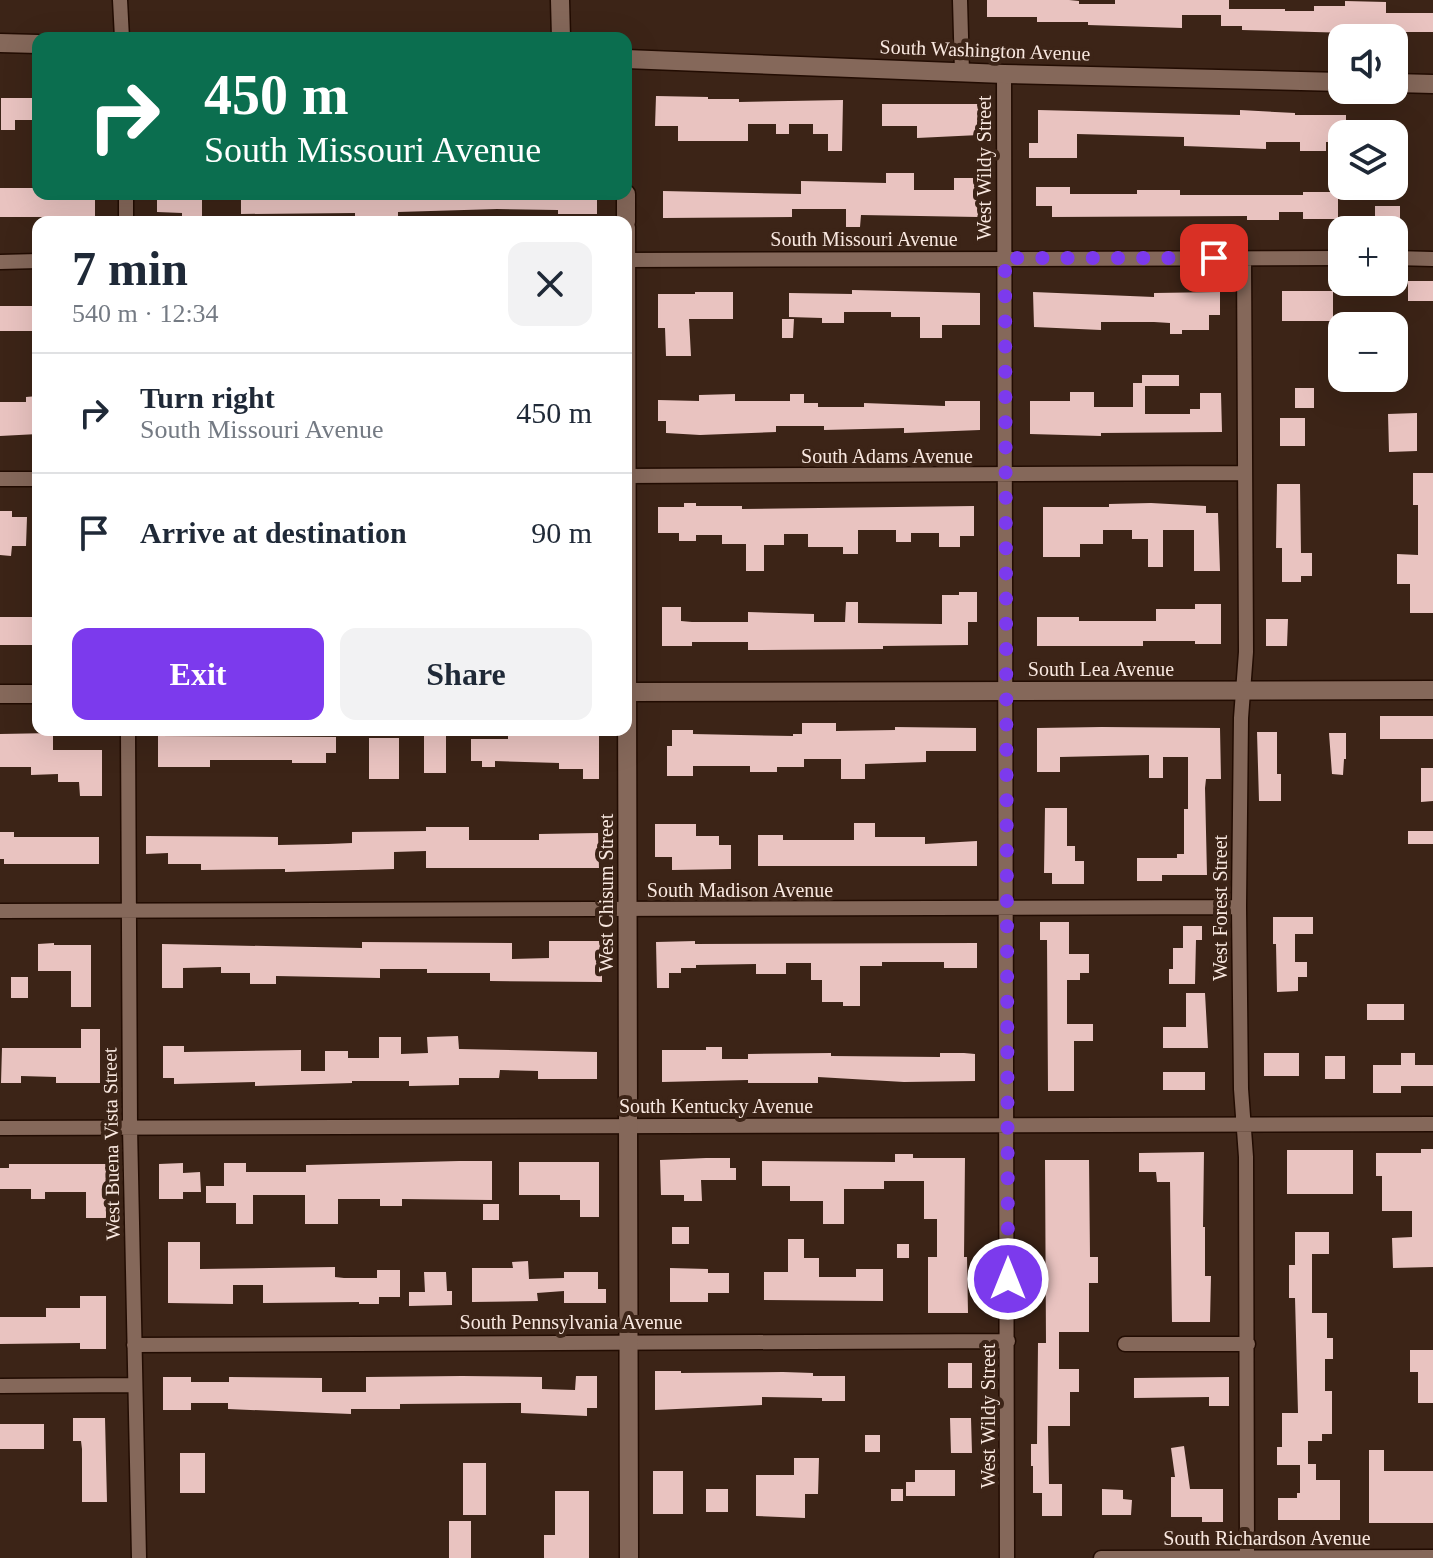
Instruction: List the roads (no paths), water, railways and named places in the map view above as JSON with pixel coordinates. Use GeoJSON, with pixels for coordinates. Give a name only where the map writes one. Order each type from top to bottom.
{"type":"FeatureCollection","features":[{"type":"Feature","properties":{"kind":"street"},"geometry":{"type":"LineString","coordinates":[[120,0],[122,32]]}},
{"type":"Feature","properties":{"kind":"street"},"geometry":{"type":"LineString","coordinates":[[560,0],[561,32]]}},
{"type":"Feature","properties":{"kind":"street","name":"West Wildy Street"},"geometry":{"type":"LineString","coordinates":[[960,0],[962,72]]}},
{"type":"Feature","properties":{"kind":"street"},"geometry":{"type":"LineString","coordinates":[[0,43],[32,44]]}},
{"type":"Feature","properties":{"kind":"street","name":"South Washington Avenue"},"geometry":{"type":"LineString","coordinates":[[632,59],[1004,74],[1328,82]]}},
{"type":"Feature","properties":{"kind":"street","name":"West Wildy Street"},"geometry":{"type":"LineString","coordinates":[[1004,74],[1007,1558]]}},
{"type":"Feature","properties":{"kind":"street"},"geometry":{"type":"LineString","coordinates":[[1408,83],[1433,84]]}},
{"type":"Feature","properties":{"kind":"street","name":"West Forest Street"},"geometry":{"type":"LineString","coordinates":[[1244,258],[1246,652],[1241,718],[1239,907],[1246,1157],[1247,1558]]}},
{"type":"Feature","properties":{"kind":"street","name":"South Missouri Avenue"},"geometry":{"type":"LineString","coordinates":[[632,260],[1328,258]]}},
{"type":"Feature","properties":{"kind":"street"},"geometry":{"type":"LineString","coordinates":[[1408,258],[1433,259]]}},
{"type":"Feature","properties":{"kind":"street"},"geometry":{"type":"LineString","coordinates":[[0,262],[32,261]]}},
{"type":"Feature","properties":{"kind":"street","name":"South Adams Avenue"},"geometry":{"type":"LineString","coordinates":[[632,476],[1245,473]]}},
{"type":"Feature","properties":{"kind":"street"},"geometry":{"type":"LineString","coordinates":[[0,479],[32,479]]}},
{"type":"Feature","properties":{"kind":"street","name":"South Lea Avenue"},"geometry":{"type":"LineString","coordinates":[[632,692],[1433,690]]}},
{"type":"Feature","properties":{"kind":"street"},"geometry":{"type":"LineString","coordinates":[[0,694],[32,694]]}},
{"type":"Feature","properties":{"kind":"street","name":"West Buena Vista Street"},"geometry":{"type":"LineString","coordinates":[[128,736],[130,1127],[139,1558]]}},
{"type":"Feature","properties":{"kind":"street","name":"West Chisum Street"},"geometry":{"type":"LineString","coordinates":[[626,736],[629,1558]]}},
{"type":"Feature","properties":{"kind":"street","name":"South Madison Avenue"},"geometry":{"type":"LineString","coordinates":[[0,911],[1239,907]]}},
{"type":"Feature","properties":{"kind":"street","name":"South Kentucky Avenue"},"geometry":{"type":"LineString","coordinates":[[0,1128],[1433,1124]]}},
{"type":"Feature","properties":{"kind":"street","name":"South Pennsylvania Avenue"},"geometry":{"type":"LineString","coordinates":[[134,1345],[1008,1341]]}},
{"type":"Feature","properties":{"kind":"street"},"geometry":{"type":"LineString","coordinates":[[1125,1344],[1248,1344]]}},
{"type":"Feature","properties":{"kind":"street"},"geometry":{"type":"LineString","coordinates":[[0,1386],[135,1385]]}},
{"type":"Feature","properties":{"kind":"street","name":"South Richardson Avenue"},"geometry":{"type":"LineString","coordinates":[[1101,1558],[1433,1557]]}}]}
